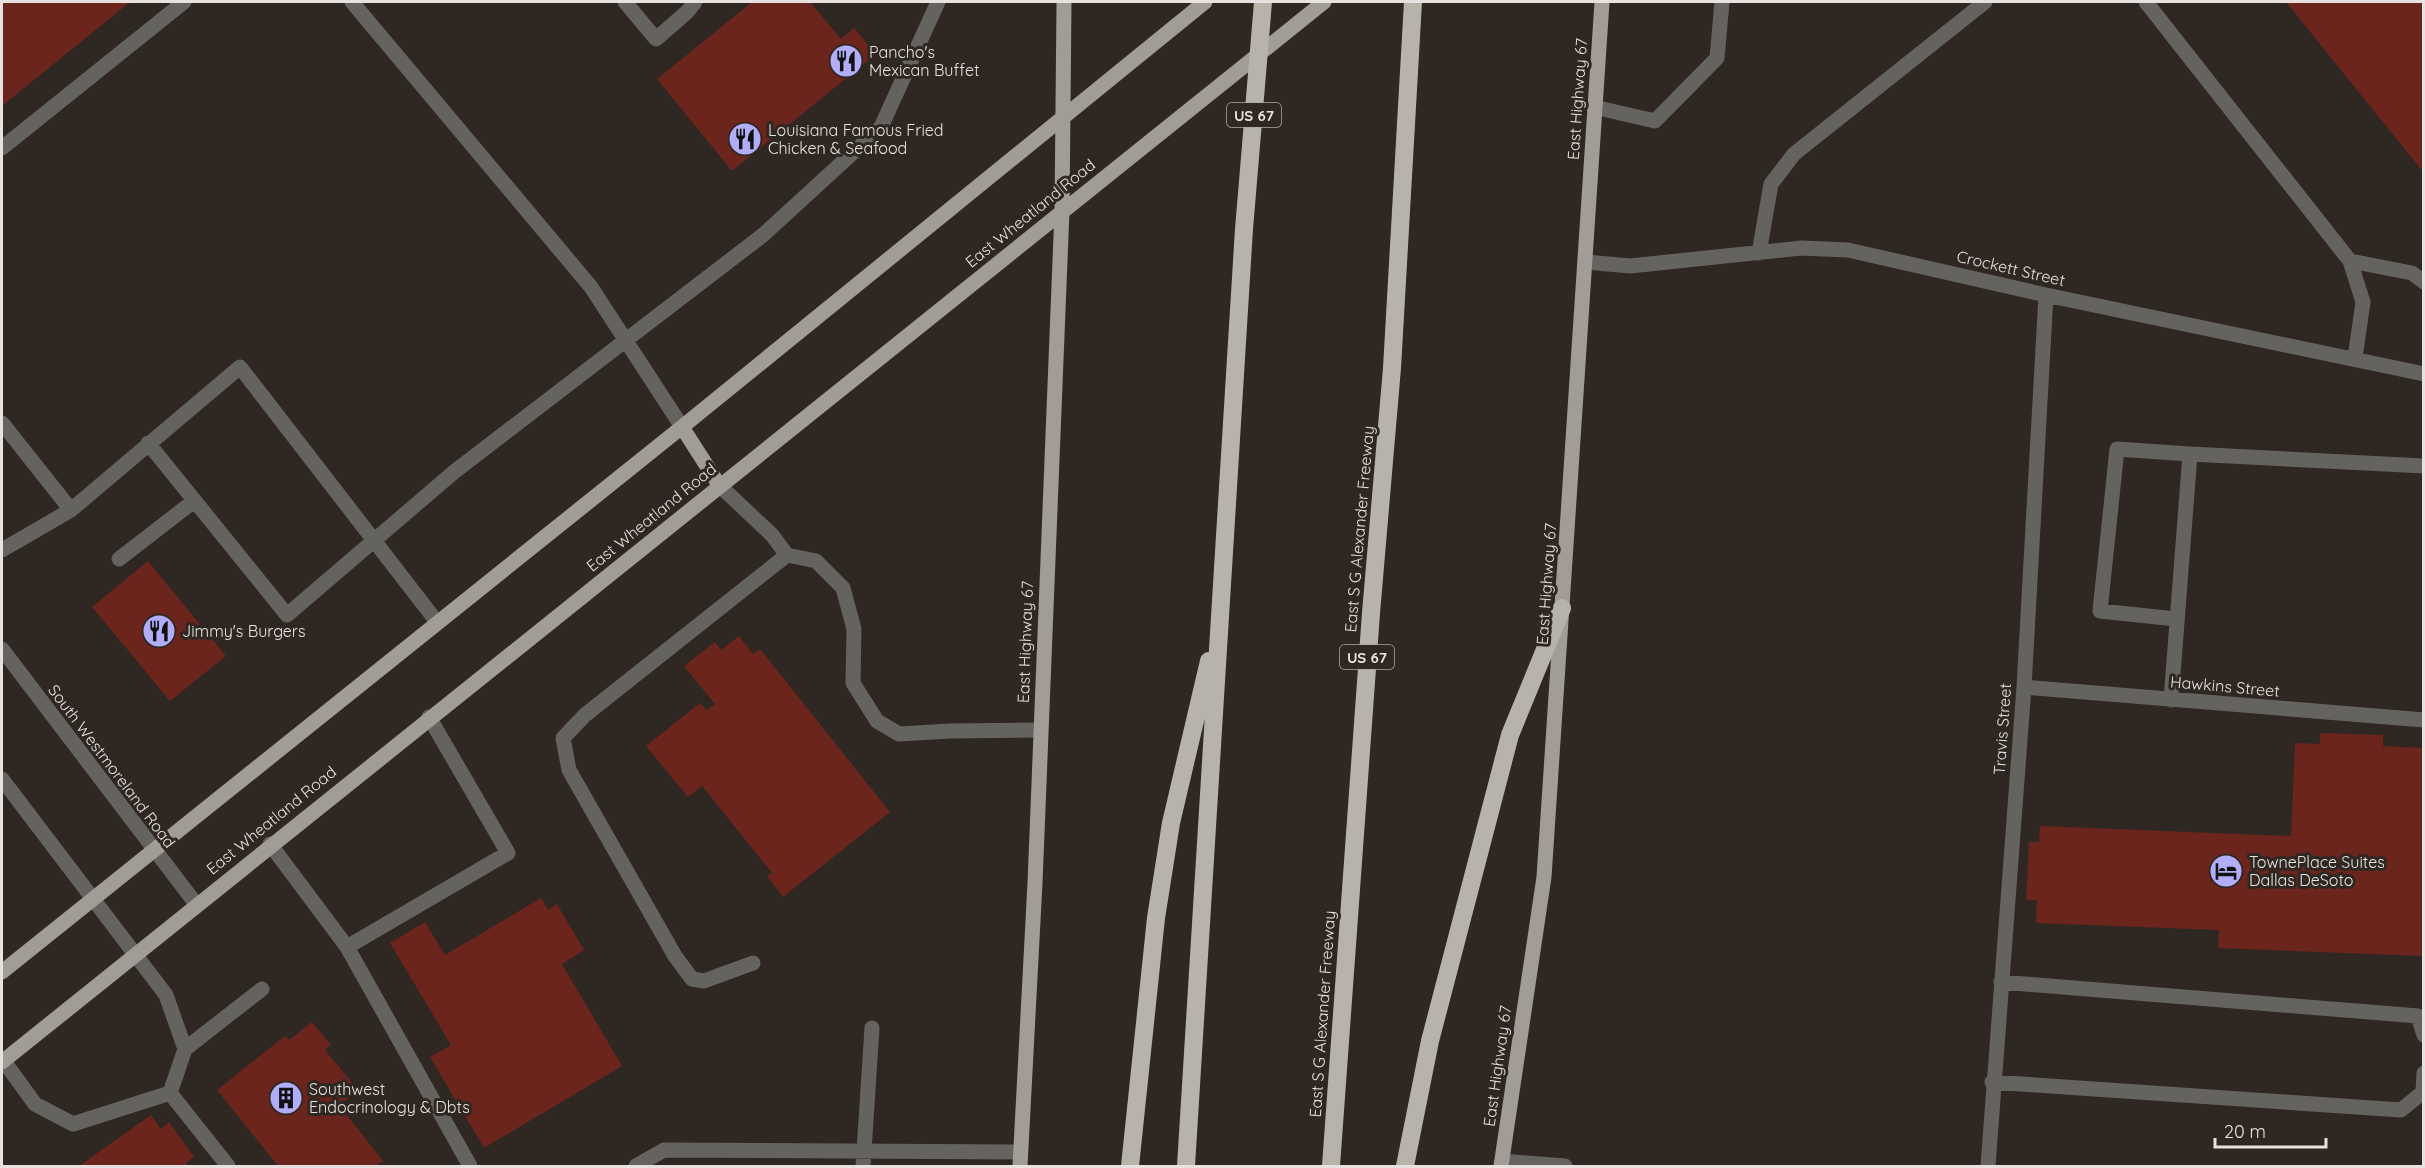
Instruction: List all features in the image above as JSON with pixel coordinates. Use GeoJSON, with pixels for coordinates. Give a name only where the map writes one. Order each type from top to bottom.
{"type":"FeatureCollection","features":[{"type":"Feature","properties":{"kind":"highway","name":"US 67"},"geometry":{"type":"LineString","coordinates":[[1186,1167],[1244,229],[1263,2]]}},
{"type":"Feature","properties":{"kind":"highway","name":"East S G Alexander Freeway"},"geometry":{"type":"LineString","coordinates":[[1331,1167],[1370,625],[1392,368],[1413,2]]}},
{"type":"Feature","properties":{"kind":"highway"},"geometry":{"type":"LineString","coordinates":[[1405,1167],[1430,1041],[1510,735],[1562,608]]}},
{"type":"Feature","properties":{"kind":"highway"},"geometry":{"type":"LineString","coordinates":[[1130,1167],[1156,918],[1171,823],[1222,609]]}},
{"type":"Feature","properties":{"kind":"main road","name":"East Highway 67"},"geometry":{"type":"LineString","coordinates":[[1020,1159],[1035,883],[1062,211],[1064,2]]}},
{"type":"Feature","properties":{"kind":"main road"},"geometry":{"type":"LineString","coordinates":[[2,972],[682,427],[1205,2]]}},
{"type":"Feature","properties":{"kind":"main road","name":"East Wheatland Road"},"geometry":{"type":"LineString","coordinates":[[2,1061],[270,844],[1324,2]]}},
{"type":"Feature","properties":{"kind":"main road","name":"East Highway 67"},"geometry":{"type":"LineString","coordinates":[[1501,1164],[1544,877],[1602,2]]}},
{"type":"Feature","properties":{"kind":"main road"},"geometry":{"type":"LineString","coordinates":[[682,427],[719,485]]}},
{"type":"Feature","properties":{"kind":"street"},"geometry":{"type":"LineString","coordinates":[[2,148],[184,2]]}},
{"type":"Feature","properties":{"kind":"street"},"geometry":{"type":"LineString","coordinates":[[352,2],[591,287],[682,427]]}},
{"type":"Feature","properties":{"kind":"street"},"geometry":{"type":"LineString","coordinates":[[625,2],[656,39],[695,2]]}},
{"type":"Feature","properties":{"kind":"street"},"geometry":{"type":"LineString","coordinates":[[148,443],[287,615],[454,471],[763,235],[881,127],[938,2]]}},
{"type":"Feature","properties":{"kind":"street"},"geometry":{"type":"LineString","coordinates":[[1594,107],[1655,121],[1717,58],[1722,2]]}},
{"type":"Feature","properties":{"kind":"street"},"geometry":{"type":"LineString","coordinates":[[1759,253],[1771,184],[1794,154],[1985,2]]}},
{"type":"Feature","properties":{"kind":"street"},"geometry":{"type":"LineString","coordinates":[[2146,2],[2350,261],[2363,302],[2355,358]]}},
{"type":"Feature","properties":{"kind":"street","name":"Crockett Street"},"geometry":{"type":"LineString","coordinates":[[1586,262],[1630,266],[1801,248],[1848,249],[2046,295],[2424,374]]}},
{"type":"Feature","properties":{"kind":"street"},"geometry":{"type":"LineString","coordinates":[[2350,261],[2412,273],[2424,282]]}},
{"type":"Feature","properties":{"kind":"street","name":"Travis Street"},"geometry":{"type":"LineString","coordinates":[[1988,1167],[1992,1082],[2024,687],[2046,295]]}},
{"type":"Feature","properties":{"kind":"street"},"geometry":{"type":"LineString","coordinates":[[2,550],[71,510],[240,367],[376,540],[437,622]]}},
{"type":"Feature","properties":{"kind":"street"},"geometry":{"type":"LineString","coordinates":[[2,423],[71,510]]}},
{"type":"Feature","properties":{"kind":"street"},"geometry":{"type":"LineString","coordinates":[[2176,619],[2100,612],[2117,449],[2424,466]]}},
{"type":"Feature","properties":{"kind":"street"},"geometry":{"type":"LineString","coordinates":[[2171,700],[2190,454]]}},
{"type":"Feature","properties":{"kind":"street"},"geometry":{"type":"LineString","coordinates":[[719,485],[772,535],[787,555],[816,561],[843,588],[854,629],[854,683],[877,721],[899,734],[1040,730]]}},
{"type":"Feature","properties":{"kind":"street"},"geometry":{"type":"LineString","coordinates":[[119,559],[194,501]]}},
{"type":"Feature","properties":{"kind":"street"},"geometry":{"type":"LineString","coordinates":[[753,963],[704,981],[692,979],[675,956],[568,770],[563,738],[585,715],[787,555]]}},
{"type":"Feature","properties":{"kind":"street","name":"South Westmoreland Road"},"geometry":{"type":"LineString","coordinates":[[2,649],[196,904]]}},
{"type":"Feature","properties":{"kind":"street","name":"Hawkins Street"},"geometry":{"type":"LineString","coordinates":[[2024,687],[2424,720]]}},
{"type":"Feature","properties":{"kind":"street"},"geometry":{"type":"LineString","coordinates":[[347,947],[508,853],[429,717]]}},
{"type":"Feature","properties":{"kind":"street"},"geometry":{"type":"LineString","coordinates":[[2,779],[166,995],[185,1049]]}},
{"type":"Feature","properties":{"kind":"street"},"geometry":{"type":"LineString","coordinates":[[270,844],[347,947],[470,1167]]}},
{"type":"Feature","properties":{"kind":"street"},"geometry":{"type":"LineString","coordinates":[[2001,982],[2418,1016],[2424,1035]]}},
{"type":"Feature","properties":{"kind":"street"},"geometry":{"type":"LineString","coordinates":[[170,1093],[185,1049],[262,989]]}},
{"type":"Feature","properties":{"kind":"street"},"geometry":{"type":"LineString","coordinates":[[863,1167],[872,1028]]}},
{"type":"Feature","properties":{"kind":"street"},"geometry":{"type":"LineString","coordinates":[[2,1061],[35,1104],[73,1124],[170,1093]]}},
{"type":"Feature","properties":{"kind":"street"},"geometry":{"type":"LineString","coordinates":[[1992,1082],[2401,1110],[2423,1092],[2424,1073]]}},
{"type":"Feature","properties":{"kind":"street"},"geometry":{"type":"LineString","coordinates":[[170,1093],[228,1167]]}},
{"type":"Feature","properties":{"kind":"street"},"geometry":{"type":"LineString","coordinates":[[636,1167],[664,1150],[865,1150],[1020,1159]]}},
{"type":"Feature","properties":{"kind":"street"},"geometry":{"type":"LineString","coordinates":[[1501,1164],[1565,1167]]}},
{"type":"Feature","properties":{"kind":"building"},"geometry":{"type":"Polygon","coordinates":[[[2,2],[130,2],[2,106],[2,2]]]}},
{"type":"Feature","properties":{"kind":"building"},"geometry":{"type":"Polygon","coordinates":[[[752,2],[810,2],[841,39],[854,28],[876,54],[732,171],[657,79],[752,2]]]}},
{"type":"Feature","properties":{"kind":"building"},"geometry":{"type":"Polygon","coordinates":[[[2286,2],[2424,2],[2424,173],[2286,2]]]}},
{"type":"Feature","properties":{"kind":"building","name":"Jimmy's Burgers"},"geometry":{"type":"Polygon","coordinates":[[[148,561],[226,656],[170,701],[92,607],[148,561]]]}},
{"type":"Feature","properties":{"kind":"building"},"geometry":{"type":"Polygon","coordinates":[[[739,636],[753,654],[760,649],[890,812],[783,897],[767,876],[772,873],[702,786],[688,797],[646,746],[700,703],[707,710],[715,704],[684,666],[715,642],[721,650],[739,636]]]}},
{"type":"Feature","properties":{"kind":"building","name":"TownePlace Suites Dallas DeSoto"},"geometry":{"type":"Polygon","coordinates":[[[2320,733],[2383,735],[2383,746],[2424,748],[2424,956],[2218,948],[2219,930],[2036,923],[2037,900],[2026,900],[2029,842],[2039,842],[2040,826],[2291,836],[2295,743],[2320,744],[2320,733]]]}},
{"type":"Feature","properties":{"kind":"building"},"geometry":{"type":"Polygon","coordinates":[[[541,898],[548,910],[557,904],[584,950],[562,964],[622,1066],[484,1148],[430,1057],[451,1045],[390,943],[425,922],[445,955],[541,898]]]}},
{"type":"Feature","properties":{"kind":"building","name":"Southwest Endocrinology & Dbts"},"geometry":{"type":"Polygon","coordinates":[[[312,1022],[331,1045],[325,1050],[358,1090],[339,1105],[383,1161],[376,1166],[278,1166],[217,1090],[285,1036],[289,1040],[312,1022]]]}},
{"type":"Feature","properties":{"kind":"building"},"geometry":{"type":"Polygon","coordinates":[[[151,1115],[161,1129],[169,1122],[194,1157],[186,1163],[189,1166],[79,1166],[151,1115]]]}},
{"type":"Feature","properties":{"kind":"place","name":"Pancho's Mexican Buffet"},"geometry":{"type":"Point","coordinates":[846,61]}},
{"type":"Feature","properties":{"kind":"place","name":"Louisiana Famous Fried Chicken & Seafood"},"geometry":{"type":"Point","coordinates":[745,139]}},
{"type":"Feature","properties":{"kind":"place","name":"Jimmy's Burgers"},"geometry":{"type":"Point","coordinates":[159,631]}},
{"type":"Feature","properties":{"kind":"place","name":"TownePlace Suites Dallas DeSoto"},"geometry":{"type":"Point","coordinates":[2226,871]}},
{"type":"Feature","properties":{"kind":"place","name":"Southwest Endocrinology & Dbts"},"geometry":{"type":"Point","coordinates":[286,1098]}}]}
